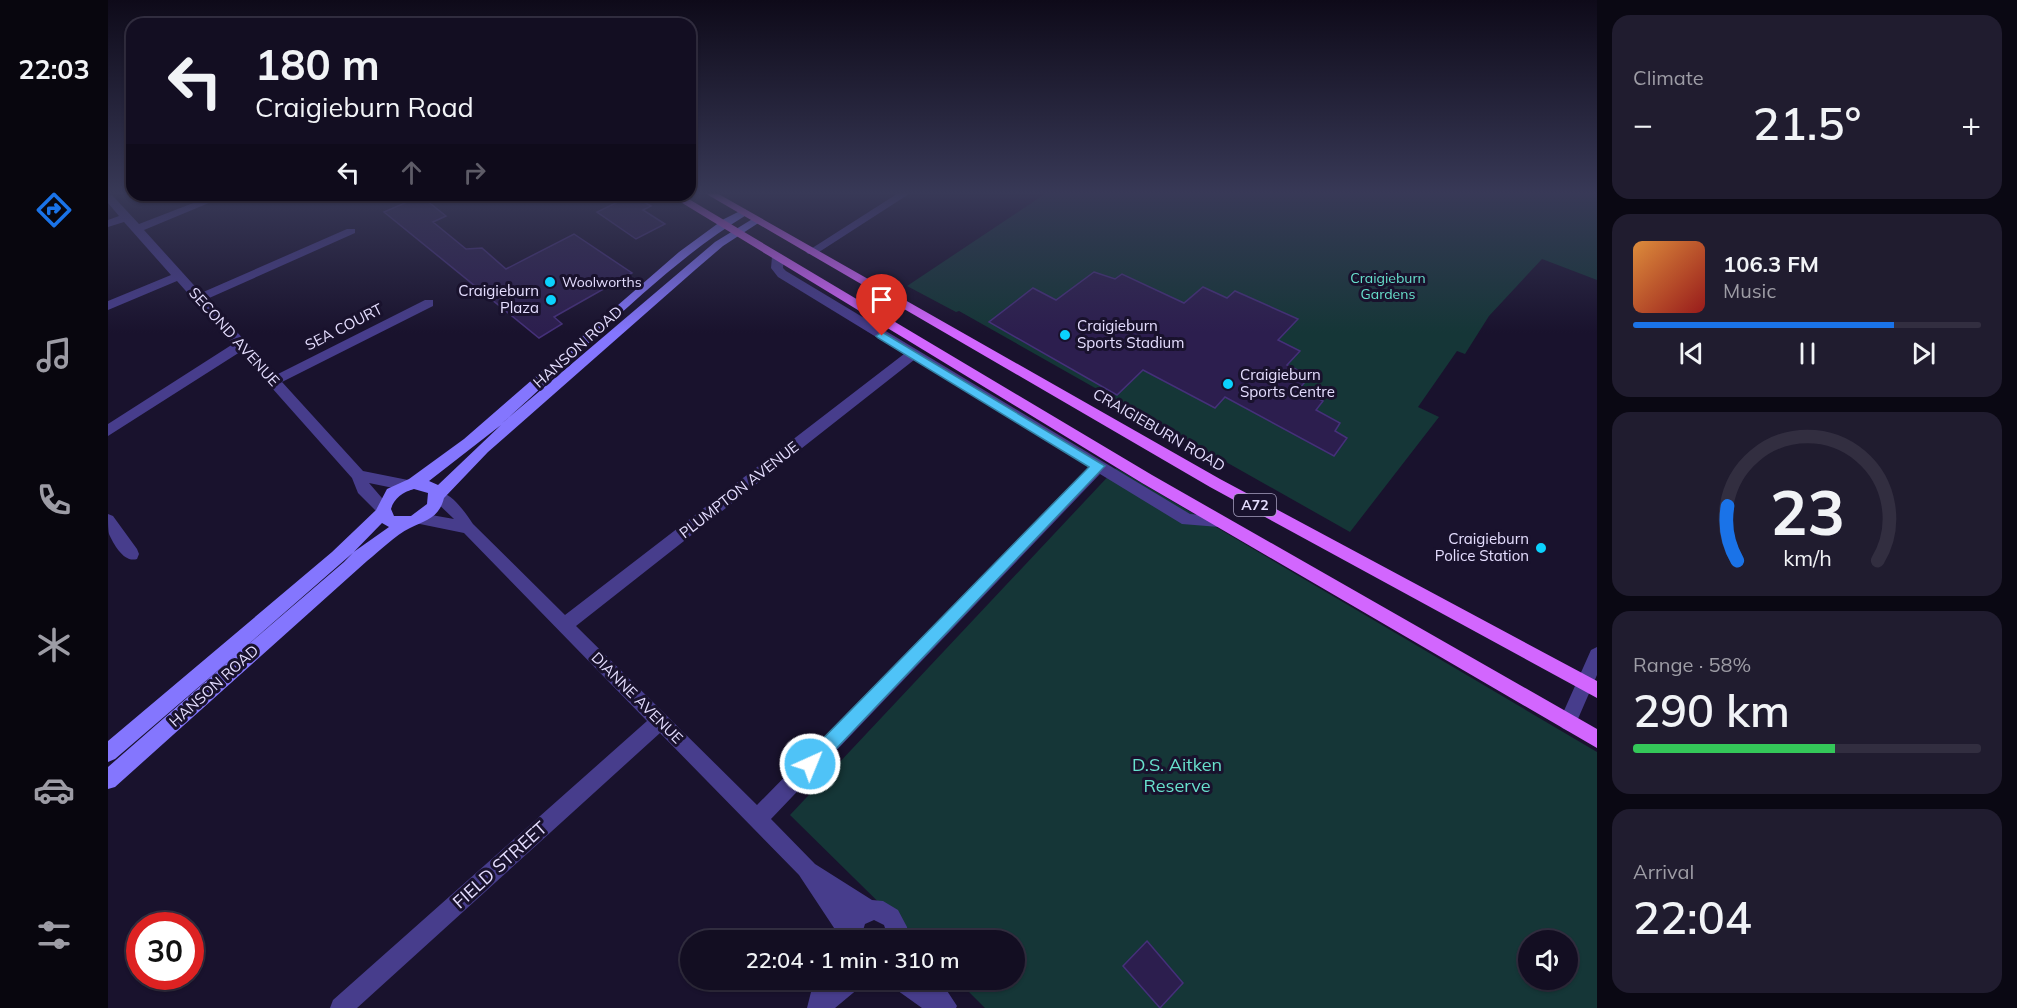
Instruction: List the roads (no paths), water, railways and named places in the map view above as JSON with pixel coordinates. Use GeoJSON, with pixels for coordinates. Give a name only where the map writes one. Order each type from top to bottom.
{"type":"FeatureCollection","features":[{"type":"Feature","properties":{"kind":"main road","name":"A72"},"geometry":{"type":"LineString","coordinates":[[749,239],[1219,521],[1597,739]]}},
{"type":"Feature","properties":{"kind":"main road","name":"CRAIGIEBURN ROAD"},"geometry":{"type":"LineString","coordinates":[[790,239],[1267,512],[1594,674]]}},
{"type":"Feature","properties":{"kind":"street","name":"SECOND AVENUE"},"geometry":{"type":"LineString","coordinates":[[145,239],[358,477],[363,489],[383,511]]}},
{"type":"Feature","properties":{"kind":"street"},"geometry":{"type":"LineString","coordinates":[[199,298],[333,239]]}},
{"type":"Feature","properties":{"kind":"street","name":"HANSON ROAD"},"geometry":{"type":"LineString","coordinates":[[411,484],[452,457],[657,276],[704,239]]}},
{"type":"Feature","properties":{"kind":"street","name":"HANSON ROAD"},"geometry":{"type":"LineString","coordinates":[[437,495],[483,448],[700,260],[728,239]]}},
{"type":"Feature","properties":{"kind":"street"},"geometry":{"type":"LineString","coordinates":[[812,252],[833,239]]}},
{"type":"Feature","properties":{"kind":"street"},"geometry":{"type":"LineString","coordinates":[[778,257],[777,268],[782,274],[1187,520],[1219,521]]}},
{"type":"Feature","properties":{"kind":"street"},"geometry":{"type":"LineString","coordinates":[[108,306],[179,276]]}},
{"type":"Feature","properties":{"kind":"street","name":"SEA COURT"},"geometry":{"type":"LineString","coordinates":[[274,381],[429,303]]}},
{"type":"Feature","properties":{"kind":"street"},"geometry":{"type":"LineString","coordinates":[[108,431],[241,345]]}},
{"type":"Feature","properties":{"kind":"street","name":"PLUMPTON AVENUE"},"geometry":{"type":"LineString","coordinates":[[565,625],[913,354]]}},
{"type":"Feature","properties":{"kind":"street"},"geometry":{"type":"LineString","coordinates":[[757,819],[1098,466]]}},
{"type":"Feature","properties":{"kind":"street"},"geometry":{"type":"LineString","coordinates":[[358,477],[426,484],[437,495],[433,508],[412,521]]}},
{"type":"Feature","properties":{"kind":"street"},"geometry":{"type":"LineString","coordinates":[[411,484],[388,497],[383,511],[392,522],[412,521],[468,528]]}},
{"type":"Feature","properties":{"kind":"street","name":"DIANNE AVENUE"},"geometry":{"type":"LineString","coordinates":[[437,495],[457,512],[468,528],[806,868],[869,910],[877,909],[891,917],[897,930]]}},
{"type":"Feature","properties":{"kind":"street","name":"HANSON ROAD"},"geometry":{"type":"LineString","coordinates":[[108,753],[338,557],[383,511]]}},
{"type":"Feature","properties":{"kind":"street"},"geometry":{"type":"LineString","coordinates":[[108,520],[131,554]]}},
{"type":"Feature","properties":{"kind":"street","name":"HANSON ROAD"},"geometry":{"type":"LineString","coordinates":[[108,780],[353,563],[412,521]]}},
{"type":"Feature","properties":{"kind":"street"},"geometry":{"type":"LineString","coordinates":[[1568,722],[1594,674]]}},
{"type":"Feature","properties":{"kind":"street","name":"FIELD STREET"},"geometry":{"type":"LineString","coordinates":[[341,1008],[660,721]]}},
{"type":"Feature","properties":{"kind":"street","name":"DIANNE AVENUE"},"geometry":{"type":"LineString","coordinates":[[806,868],[846,930]]}},
{"type":"Feature","properties":{"kind":"street"},"geometry":{"type":"LineString","coordinates":[[852,930],[856,918],[869,910]]}},
{"type":"Feature","properties":{"kind":"street"},"geometry":{"type":"LineString","coordinates":[[816,1008],[826,990]]}},
{"type":"Feature","properties":{"kind":"street"},"geometry":{"type":"LineString","coordinates":[[816,1008],[838,990]]}},
{"type":"Feature","properties":{"kind":"street"},"geometry":{"type":"LineString","coordinates":[[916,990],[941,1008]]}},
{"type":"Feature","properties":{"kind":"street"},"geometry":{"type":"LineString","coordinates":[[934,990],[948,1008]]}},
{"type":"Feature","properties":{"kind":"place","name":"Woolworths"},"geometry":{"type":"Point","coordinates":[550,282]}},
{"type":"Feature","properties":{"kind":"place","name":"Craigieburn Plaza"},"geometry":{"type":"Point","coordinates":[551,300]}},
{"type":"Feature","properties":{"kind":"place","name":"Craigieburn Sports Stadium"},"geometry":{"type":"Point","coordinates":[1065,335]}},
{"type":"Feature","properties":{"kind":"place","name":"Craigieburn Sports Centre"},"geometry":{"type":"Point","coordinates":[1228,384]}},
{"type":"Feature","properties":{"kind":"place","name":"Craigieburn Police Station"},"geometry":{"type":"Point","coordinates":[1541,548]}},
{"type":"Feature","properties":{"kind":"park label","name":"Craigieburn Gardens"},"geometry":{"type":"Point","coordinates":[1388,286]}},
{"type":"Feature","properties":{"kind":"park label","name":"D.S. Aitken Reserve"},"geometry":{"type":"Point","coordinates":[1177,775]}}]}
